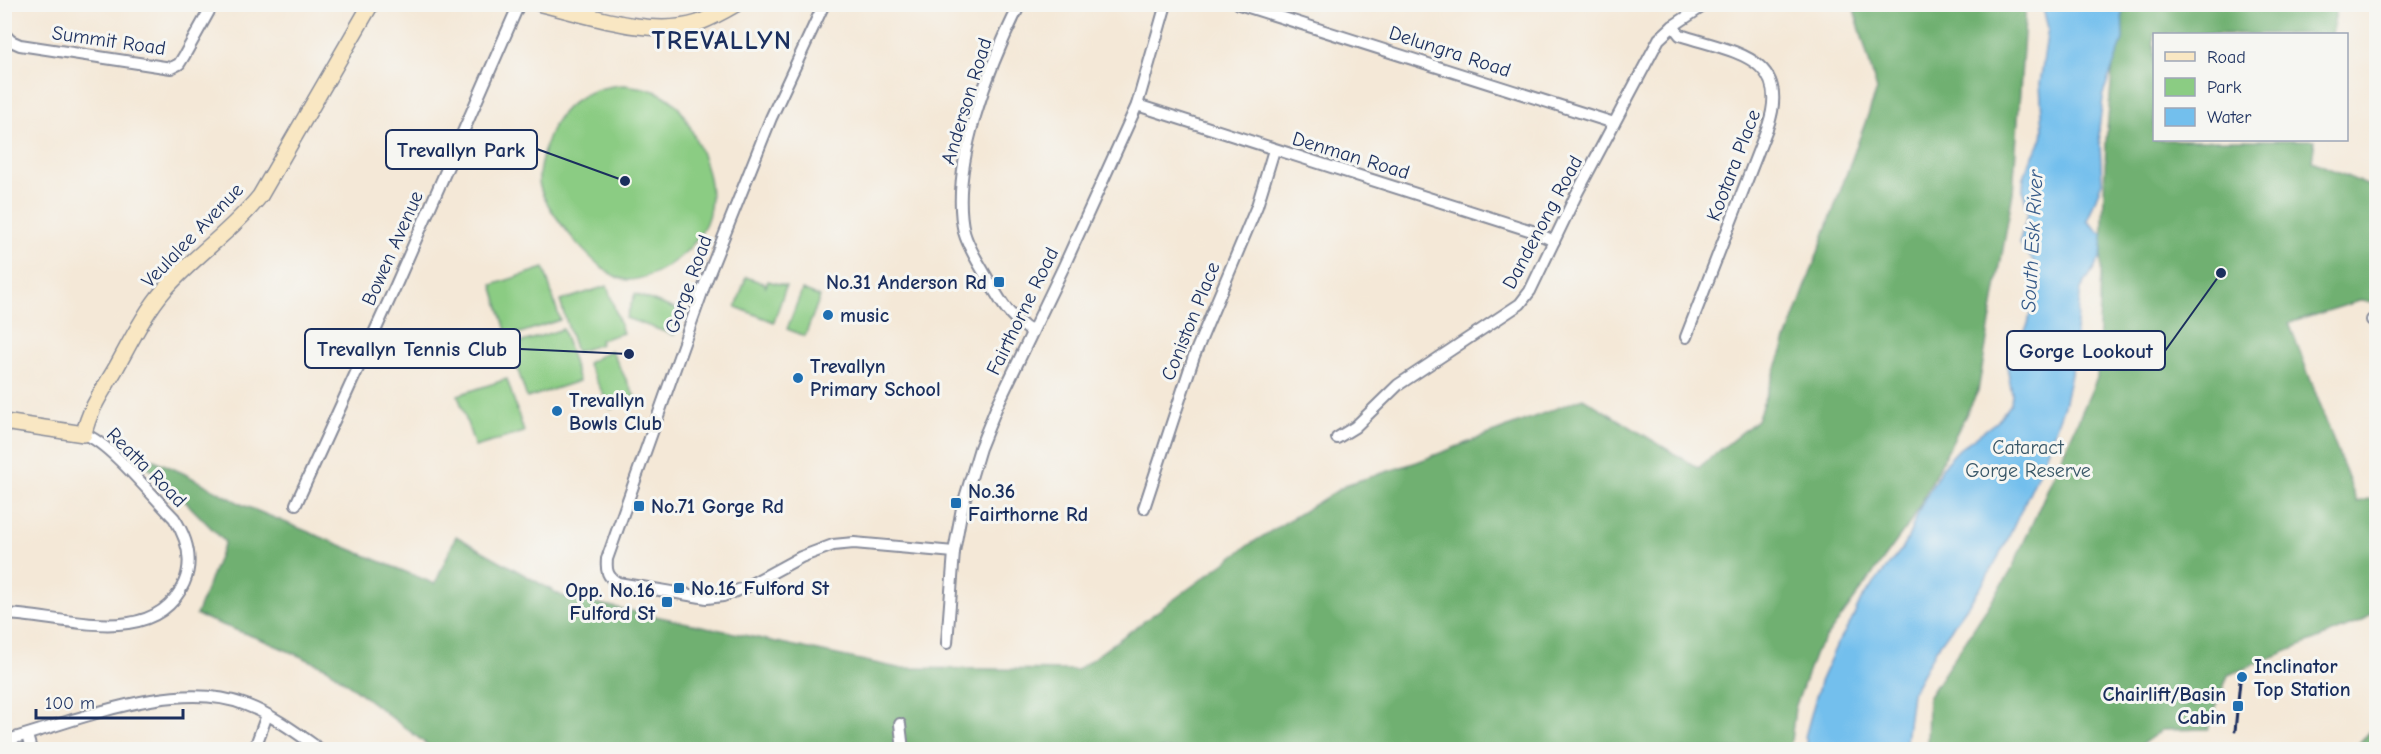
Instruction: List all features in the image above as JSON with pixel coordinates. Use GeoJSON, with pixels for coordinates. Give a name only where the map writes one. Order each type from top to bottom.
{"type":"FeatureCollection","features":[{"type":"Feature","properties":{"kind":"street","name":"Summit Road"},"geometry":{"type":"LineString","coordinates":[[4,34],[11,41],[20,45],[171,68],[179,64],[213,4]]}},
{"type":"Feature","properties":{"kind":"street","name":"Veulalee Avenue"},"geometry":{"type":"LineString","coordinates":[[84,434],[88,417],[130,341],[159,297],[184,270],[241,220],[260,196],[371,4]]}},
{"type":"Feature","properties":{"kind":"street","name":"Bowen Avenue"},"geometry":{"type":"LineString","coordinates":[[296,504],[519,4]]}},
{"type":"Feature","properties":{"kind":"street"},"geometry":{"type":"LineString","coordinates":[[541,4],[637,26],[662,28],[698,23],[736,4]]}},
{"type":"Feature","properties":{"kind":"street","name":"Gorge Road"},"geometry":{"type":"LineString","coordinates":[[824,4],[762,140],[706,280],[607,559],[606,569],[612,580],[631,586],[707,598],[723,596],[744,588],[801,557],[833,545],[854,543],[954,552]]}},
{"type":"Feature","properties":{"kind":"street","name":"Anderson Road"},"geometry":{"type":"LineString","coordinates":[[1020,4],[983,95],[962,172],[960,189],[964,234],[971,250],[1005,308],[1032,332]]}},
{"type":"Feature","properties":{"kind":"street","name":"Fairthorne Road"},"geometry":{"type":"LineString","coordinates":[[947,643],[954,552],[962,508],[980,448],[1137,105],[1166,4]]}},
{"type":"Feature","properties":{"kind":"street","name":"Delungra Road"},"geometry":{"type":"LineString","coordinates":[[1239,4],[1614,123]]}},
{"type":"Feature","properties":{"kind":"street","name":"Dandenong Road"},"geometry":{"type":"LineString","coordinates":[[1337,438],[1355,427],[1398,385],[1520,304],[1530,291],[1659,39],[1706,4]]}},
{"type":"Feature","properties":{"kind":"street","name":"Kootara Place"},"geometry":{"type":"LineString","coordinates":[[1674,26],[1680,35],[1752,59],[1763,68],[1771,80],[1775,93],[1775,106],[1768,126],[1686,337]]}},
{"type":"Feature","properties":{"kind":"street","name":"Denman Road"},"geometry":{"type":"LineString","coordinates":[[1137,105],[1509,224],[1554,241]]}},
{"type":"Feature","properties":{"kind":"street","name":"Coniston Place"},"geometry":{"type":"LineString","coordinates":[[1144,508],[1194,356],[1257,206],[1274,150]]}},
{"type":"Feature","properties":{"kind":"street"},"geometry":{"type":"LineString","coordinates":[[4,422],[84,434]]}},
{"type":"Feature","properties":{"kind":"street","name":"Reatta Road"},"geometry":{"type":"LineString","coordinates":[[4,614],[95,624],[134,623],[153,616],[166,607],[178,594],[185,580],[189,554],[182,531],[174,518],[105,447],[92,436],[84,434]]}},
{"type":"Feature","properties":{"kind":"street"},"geometry":{"type":"LineString","coordinates":[[4,741],[150,700],[179,695],[223,699],[245,704],[267,715],[321,750]]}},
{"type":"Feature","properties":{"kind":"street"},"geometry":{"type":"LineString","coordinates":[[254,750],[267,715]]}},
{"type":"Feature","properties":{"kind":"street"},"geometry":{"type":"LineString","coordinates":[[900,724],[903,750]]}},
{"type":"Feature","properties":{"kind":"street"},"geometry":{"type":"LineString","coordinates":[[27,735],[31,750]]}},
{"type":"Feature","properties":{"kind":"green space"},"geometry":{"type":"Polygon","coordinates":[[[1853,5],[2026,5],[2013,192],[1978,391],[1912,520],[1815,653],[1795,708],[1790,749],[433,749],[327,668],[196,615],[225,542],[163,479],[125,450],[128,448],[183,473],[243,505],[435,584],[456,536],[562,596],[898,668],[1077,670],[1250,544],[1348,484],[1417,462],[1583,398],[1698,468],[1757,420],[1877,90],[1853,5]]]}},
{"type":"Feature","properties":{"kind":"green space"},"geometry":{"type":"Polygon","coordinates":[[[2118,5],[2337,5],[2332,33],[2153,33],[2153,141],[2315,141],[2312,161],[2376,189],[2376,302],[2359,301],[2289,323],[2357,502],[2376,497],[2376,609],[2362,621],[2228,675],[2208,729],[2162,730],[2135,749],[1927,750],[1928,698],[2010,573],[2097,378],[2106,142],[2118,5]]]}},
{"type":"Feature","properties":{"kind":"green space"},"geometry":{"type":"Polygon","coordinates":[[[624,85],[658,93],[679,108],[703,156],[711,191],[706,223],[698,238],[686,252],[655,273],[627,280],[616,277],[604,269],[563,227],[544,198],[539,178],[549,136],[555,124],[572,103],[595,90],[624,85]]]}},
{"type":"Feature","properties":{"kind":"green space"},"geometry":{"type":"Polygon","coordinates":[[[544,268],[560,320],[508,337],[492,285],[544,268]]]}},
{"type":"Feature","properties":{"kind":"green space"},"geometry":{"type":"Polygon","coordinates":[[[746,277],[766,284],[765,288],[768,281],[786,286],[774,322],[736,307],[746,277]]]}},
{"type":"Feature","properties":{"kind":"green space"},"geometry":{"type":"Polygon","coordinates":[[[607,286],[623,333],[600,340],[601,344],[576,352],[560,301],[607,286]]]}},
{"type":"Feature","properties":{"kind":"green space"},"geometry":{"type":"Polygon","coordinates":[[[802,290],[820,297],[805,336],[787,329],[802,290]]]}},
{"type":"Feature","properties":{"kind":"green space"},"geometry":{"type":"Polygon","coordinates":[[[635,294],[683,312],[674,335],[626,318],[635,294]]]}},
{"type":"Feature","properties":{"kind":"green space"},"geometry":{"type":"Polygon","coordinates":[[[563,329],[579,381],[527,398],[510,346],[563,329]]]}},
{"type":"Feature","properties":{"kind":"green space"},"geometry":{"type":"Polygon","coordinates":[[[611,350],[635,397],[611,409],[587,363],[611,350]]]}},
{"type":"Feature","properties":{"kind":"green space"},"geometry":{"type":"Polygon","coordinates":[[[507,379],[524,432],[475,447],[458,395],[507,379]]]}},
{"type":"Feature","properties":{"kind":"green space"},"geometry":{"type":"Polygon","coordinates":[[[2376,724],[2376,749],[2355,749],[2376,724]]]}},
{"type":"Feature","properties":{"kind":"water","name":"South Esk River"},"geometry":{"type":"Polygon","coordinates":[[[2042,5],[2122,5],[2123,40],[2104,91],[2099,128],[2102,182],[2087,221],[2103,235],[2101,257],[2081,289],[2071,374],[2064,405],[2043,463],[2005,545],[1981,587],[1935,651],[1912,693],[1905,749],[1809,749],[1805,737],[1820,682],[1861,600],[1905,545],[1920,508],[1943,466],[1959,449],[1996,422],[2011,403],[2012,394],[2007,366],[2028,324],[2038,277],[2035,263],[2019,243],[2028,213],[2023,189],[2024,174],[2042,138],[2043,130],[2040,84],[2048,28],[2042,5]]]}},
{"type":"Feature","properties":{"kind":"railway"},"geometry":{"type":"LineString","coordinates":[[2235,731],[2240,681]]}},
{"type":"Feature","properties":{"kind":"place","name":"Trevallyn Park"},"geometry":{"type":"Point","coordinates":[625,181]}},
{"type":"Feature","properties":{"kind":"place","name":"Gorge Lookout"},"geometry":{"type":"Point","coordinates":[2221,273]}},
{"type":"Feature","properties":{"kind":"place","name":"No.31 Anderson Rd"},"geometry":{"type":"Point","coordinates":[999,282]}},
{"type":"Feature","properties":{"kind":"place","name":"music"},"geometry":{"type":"Point","coordinates":[828,315]}},
{"type":"Feature","properties":{"kind":"place","name":"Trevallyn Tennis Club"},"geometry":{"type":"Point","coordinates":[629,354]}},
{"type":"Feature","properties":{"kind":"place","name":"Trevallyn Primary School"},"geometry":{"type":"Point","coordinates":[798,378]}},
{"type":"Feature","properties":{"kind":"place","name":"Trevallyn Bowls Club"},"geometry":{"type":"Point","coordinates":[557,411]}},
{"type":"Feature","properties":{"kind":"place","name":"No.36 Fairthorne Rd"},"geometry":{"type":"Point","coordinates":[956,503]}},
{"type":"Feature","properties":{"kind":"place","name":"No.71 Gorge Rd"},"geometry":{"type":"Point","coordinates":[639,506]}},
{"type":"Feature","properties":{"kind":"place","name":"No.16 Fulford St"},"geometry":{"type":"Point","coordinates":[679,588]}},
{"type":"Feature","properties":{"kind":"place","name":"Opp. No.16 Fulford St"},"geometry":{"type":"Point","coordinates":[667,602]}},
{"type":"Feature","properties":{"kind":"place","name":"Inclinator Top Station"},"geometry":{"type":"Point","coordinates":[2242,677]}},
{"type":"Feature","properties":{"kind":"place","name":"Chairlift/Basin Cabin"},"geometry":{"type":"Point","coordinates":[2238,706]}},
{"type":"Feature","properties":{"kind":"district","name":"TREVALLYN"},"geometry":{"type":"Point","coordinates":[722,40]}},
{"type":"Feature","properties":{"kind":"park label","name":"Cataract Gorge Reserve"},"geometry":{"type":"Point","coordinates":[2028,458]}}]}
